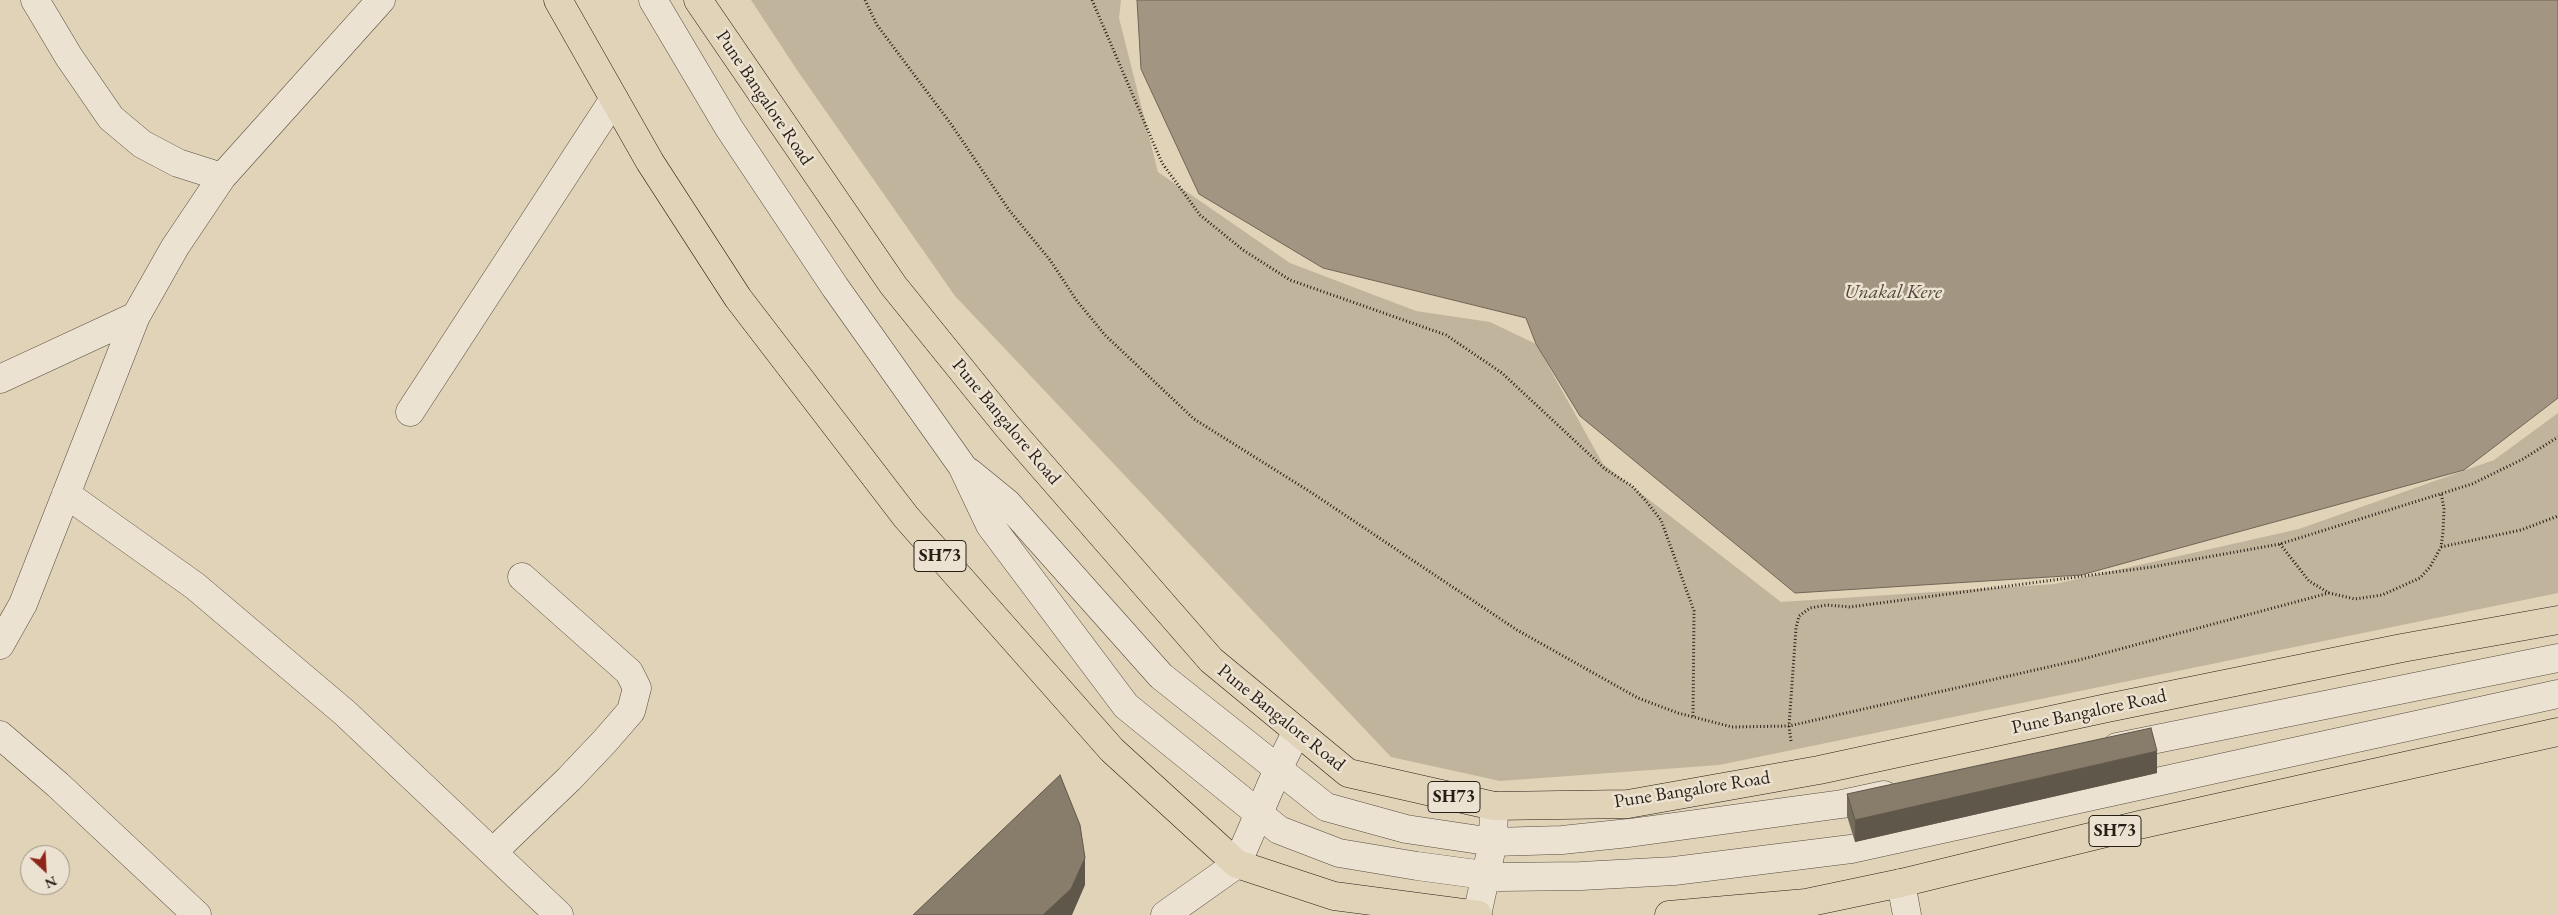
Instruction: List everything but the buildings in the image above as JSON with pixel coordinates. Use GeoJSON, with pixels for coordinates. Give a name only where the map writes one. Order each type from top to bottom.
{"type":"FeatureCollection","features":[{"type":"Feature","properties":{"kind":"main road","name":"SH73"},"geometry":{"type":"LineString","coordinates":[[558,0],[650,162],[738,298],[906,517],[1112,750],[1237,864],[1334,896],[1477,915]]}},
{"type":"Feature","properties":{"kind":"main road","name":"Pune Bangalore Road"},"geometry":{"type":"LineString","coordinates":[[698,0],[893,285],[1007,426],[1211,660],[1348,773],[1494,806],[1628,804],[1796,774],[2402,648],[2558,620]]}},
{"type":"Feature","properties":{"kind":"main road","name":"SH73"},"geometry":{"type":"LineString","coordinates":[[1669,915],[1806,903],[1901,884],[2139,825],[2558,732]]}},
{"type":"Feature","properties":{"kind":"street"},"geometry":{"type":"LineString","coordinates":[[35,0],[69,57],[111,118],[142,144],[170,160],[222,177]]}},
{"type":"Feature","properties":{"kind":"street"},"geometry":{"type":"LineString","coordinates":[[652,0],[735,136],[836,286],[962,466],[990,525],[1126,706],[1280,830],[1338,853],[1485,875],[1581,876],[1674,872],[1851,849],[2558,694]]}},
{"type":"Feature","properties":{"kind":"street"},"geometry":{"type":"LineString","coordinates":[[0,645],[24,604],[136,316],[175,246],[222,177],[368,6]]}},
{"type":"Feature","properties":{"kind":"street"},"geometry":{"type":"LineString","coordinates":[[410,412],[614,99]]}},
{"type":"Feature","properties":{"kind":"street"},"geometry":{"type":"LineString","coordinates":[[0,379],[136,316]]}},
{"type":"Feature","properties":{"kind":"street"},"geometry":{"type":"LineString","coordinates":[[962,466],[1006,503],[1161,676],[1326,807],[1406,830],[1493,842],[1562,840],[1629,833],[1842,804],[1908,790]]}},
{"type":"Feature","properties":{"kind":"street"},"geometry":{"type":"LineString","coordinates":[[66,494],[203,593],[345,713],[559,915]]}},
{"type":"Feature","properties":{"kind":"street"},"geometry":{"type":"LineString","coordinates":[[493,852],[570,780],[605,741],[631,711],[636,688],[629,672],[522,577]]}},
{"type":"Feature","properties":{"kind":"street"},"geometry":{"type":"LineString","coordinates":[[2090,753],[2558,658]]}},
{"type":"Feature","properties":{"kind":"street"},"geometry":{"type":"LineString","coordinates":[[1165,915],[1237,864],[1278,769],[1297,731]]}},
{"type":"Feature","properties":{"kind":"street"},"geometry":{"type":"LineString","coordinates":[[0,735],[58,785],[197,915]]}},
{"type":"Feature","properties":{"kind":"street"},"geometry":{"type":"LineString","coordinates":[[1477,915],[1493,842],[1494,806]]}},
{"type":"Feature","properties":{"kind":"street"},"geometry":{"type":"LineString","coordinates":[[1901,884],[1907,915]]}},
{"type":"Feature","properties":{"kind":"path"},"geometry":{"type":"LineString","coordinates":[[865,0],[877,25],[951,124],[1009,210],[1050,260],[1076,301],[1106,335],[1194,419],[1312,493],[1517,630],[1638,698],[1693,717],[1732,727],[1789,726],[2079,660],[2329,593]]}},
{"type":"Feature","properties":{"kind":"path"},"geometry":{"type":"LineString","coordinates":[[1092,0],[1162,163],[1200,215],[1243,250],[1290,280],[1446,335],[1502,373],[1605,469],[1632,486],[1645,500],[1661,520],[1694,610],[1693,717]]}},
{"type":"Feature","properties":{"kind":"path"},"geometry":{"type":"LineString","coordinates":[[1796,774],[1789,726],[1796,628],[1799,616],[1810,608],[1827,605],[1850,608],[2152,567],[2280,544],[2441,492],[2472,484],[2523,459],[2558,437]]}},
{"type":"Feature","properties":{"kind":"path"},"geometry":{"type":"LineString","coordinates":[[2280,544],[2310,581],[2329,593],[2355,599],[2382,595],[2420,578],[2430,567],[2441,547],[2444,509],[2441,492]]}},
{"type":"Feature","properties":{"kind":"path"},"geometry":{"type":"LineString","coordinates":[[2441,547],[2521,530],[2558,516]]}},
{"type":"Feature","properties":{"kind":"shaded area"},"geometry":{"type":"Polygon","coordinates":[[[751,0],[1121,0],[1119,18],[1158,172],[1290,263],[1416,311],[1490,322],[1536,344],[1603,464],[1781,602],[2055,584],[2299,529],[2494,460],[2558,413],[2558,593],[1719,765],[1500,781],[1391,757],[955,296],[797,70],[751,0]]]}},
{"type":"Feature","properties":{"kind":"water","name":"Unakal Kere"},"geometry":{"type":"Polygon","coordinates":[[[1137,0],[2558,0],[2558,398],[2464,470],[2081,575],[1795,593],[1580,416],[1536,344],[1526,318],[1323,268],[1199,194],[1141,69],[1137,0]]]}}]}
